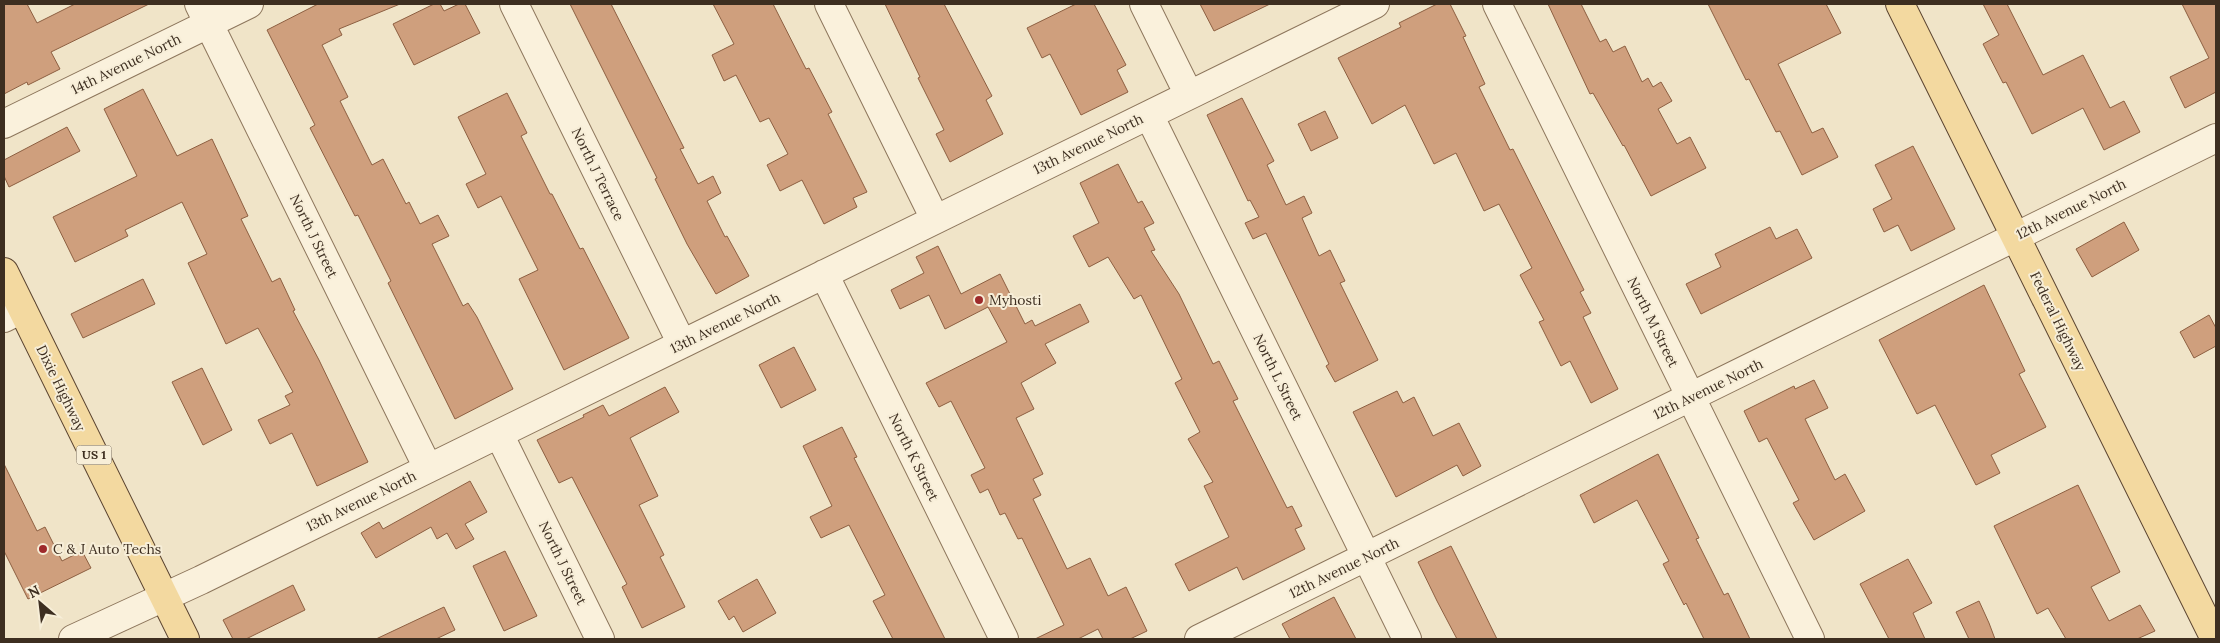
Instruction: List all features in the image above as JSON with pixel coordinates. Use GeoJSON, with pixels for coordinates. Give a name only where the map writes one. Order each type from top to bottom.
{"type":"FeatureCollection","features":[{"type":"Feature","properties":{"kind":"main road","name":"Federal Highway"},"geometry":{"type":"LineString","coordinates":[[1900,4],[2215,639]]}},
{"type":"Feature","properties":{"kind":"main road","name":"Dixie Highway"},"geometry":{"type":"LineString","coordinates":[[4,272],[13,314],[184,639]]}},
{"type":"Feature","properties":{"kind":"street","name":"14th Avenue North"},"geometry":{"type":"LineString","coordinates":[[4,124],[204,14],[249,4]]}},
{"type":"Feature","properties":{"kind":"street","name":"North J Terrace"},"geometry":{"type":"LineString","coordinates":[[514,4],[682,344]]}},
{"type":"Feature","properties":{"kind":"street"},"geometry":{"type":"LineString","coordinates":[[829,4],[935,219]]}},
{"type":"Feature","properties":{"kind":"street"},"geometry":{"type":"LineString","coordinates":[[1144,4],[1189,95]]}},
{"type":"Feature","properties":{"kind":"street","name":"13th Avenue North"},"geometry":{"type":"LineString","coordinates":[[73,639],[164,598],[1375,4]]}},
{"type":"Feature","properties":{"kind":"street","name":"North M Street"},"geometry":{"type":"LineString","coordinates":[[1497,4],[1810,639]]}},
{"type":"Feature","properties":{"kind":"street","name":"North J Street"},"geometry":{"type":"LineString","coordinates":[[204,14],[428,468]]}},
{"type":"Feature","properties":{"kind":"street","name":"North L Street"},"geometry":{"type":"LineString","coordinates":[[1148,115],[1406,639]]}},
{"type":"Feature","properties":{"kind":"street","name":"12th Avenue North"},"geometry":{"type":"LineString","coordinates":[[1199,639],[2216,138]]}},
{"type":"Feature","properties":{"kind":"street","name":"North K Street"},"geometry":{"type":"LineString","coordinates":[[824,274],[1004,639]]}},
{"type":"Feature","properties":{"kind":"street","name":"North J Street"},"geometry":{"type":"LineString","coordinates":[[499,434],[600,639]]}},
{"type":"Feature","properties":{"kind":"building"},"geometry":{"type":"Polygon","coordinates":[[[4,4],[27,4],[37,23],[75,4],[149,4],[51,52],[60,69],[28,85],[27,82],[4,94],[4,4]]]}},
{"type":"Feature","properties":{"kind":"building"},"geometry":{"type":"Polygon","coordinates":[[[318,4],[400,4],[339,29],[342,35],[322,45],[348,97],[340,101],[372,165],[383,159],[406,204],[409,202],[420,224],[438,215],[449,236],[432,244],[463,306],[468,303],[477,317],[513,389],[455,419],[388,283],[391,281],[358,215],[355,216],[310,128],[315,125],[267,30],[318,4]]]}},
{"type":"Feature","properties":{"kind":"building"},"geometry":{"type":"Polygon","coordinates":[[[434,4],[440,4],[444,11],[459,4],[465,4],[480,33],[414,65],[393,24],[434,4]]]}},
{"type":"Feature","properties":{"kind":"building"},"geometry":{"type":"Polygon","coordinates":[[[570,4],[611,4],[684,148],[680,149],[698,184],[713,176],[721,193],[707,201],[725,237],[727,236],[749,276],[716,294],[687,244],[655,179],[657,178],[570,4]]]}},
{"type":"Feature","properties":{"kind":"building"},"geometry":{"type":"Polygon","coordinates":[[[713,4],[773,4],[806,69],[809,68],[832,112],[828,114],[867,192],[853,198],[857,207],[824,224],[802,180],[780,191],[767,165],[788,154],[769,118],[760,122],[736,75],[724,81],[712,55],[734,44],[713,4]]]}},
{"type":"Feature","properties":{"kind":"building"},"geometry":{"type":"Polygon","coordinates":[[[885,4],[944,4],[992,96],[986,100],[1003,134],[950,162],[936,134],[944,130],[885,4]]]}},
{"type":"Feature","properties":{"kind":"building"},"geometry":{"type":"Polygon","coordinates":[[[1076,4],[1094,4],[1126,65],[1117,70],[1128,92],[1081,115],[1050,54],[1042,58],[1027,28],[1076,4]]]}},
{"type":"Feature","properties":{"kind":"building"},"geometry":{"type":"Polygon","coordinates":[[[1200,4],[1270,4],[1214,31],[1200,4]]]}},
{"type":"Feature","properties":{"kind":"building"},"geometry":{"type":"Polygon","coordinates":[[[1437,4],[1450,4],[1466,36],[1463,37],[1485,84],[1479,87],[1510,150],[1513,149],[1584,290],[1580,292],[1591,313],[1583,317],[1618,389],[1591,403],[1570,361],[1561,366],[1539,322],[1544,320],[1520,275],[1532,268],[1499,204],[1484,211],[1456,153],[1434,164],[1405,105],[1372,124],[1338,58],[1401,27],[1399,23],[1437,4]]]}},
{"type":"Feature","properties":{"kind":"building"},"geometry":{"type":"Polygon","coordinates":[[[1548,4],[1581,4],[1600,42],[1606,39],[1613,52],[1625,46],[1642,82],[1648,78],[1653,87],[1661,82],[1672,101],[1658,109],[1677,144],[1690,137],[1706,168],[1651,196],[1593,93],[1590,94],[1548,4]]]}},
{"type":"Feature","properties":{"kind":"building"},"geometry":{"type":"Polygon","coordinates":[[[1708,4],[1826,4],[1841,33],[1778,64],[1812,133],[1823,128],[1838,157],[1802,175],[1780,131],[1776,132],[1749,79],[1746,80],[1708,4]]]}},
{"type":"Feature","properties":{"kind":"building"},"geometry":{"type":"Polygon","coordinates":[[[1983,4],[2007,4],[2043,75],[2083,55],[2110,108],[2124,101],[2140,132],[2104,150],[2083,108],[2032,134],[2006,82],[2003,83],[1983,44],[1999,35],[1983,4]]]}},
{"type":"Feature","properties":{"kind":"building"},"geometry":{"type":"Polygon","coordinates":[[[2182,4],[2216,4],[2216,92],[2185,108],[2170,77],[2209,58],[2182,4]]]}},
{"type":"Feature","properties":{"kind":"building"},"geometry":{"type":"Polygon","coordinates":[[[143,89],[177,156],[212,139],[248,216],[241,219],[272,282],[280,278],[295,310],[293,311],[368,462],[317,486],[292,433],[270,444],[258,420],[290,405],[285,396],[293,392],[258,328],[226,344],[188,263],[207,254],[182,202],[125,230],[128,236],[75,262],[53,217],[137,176],[104,109],[143,89]]]}},
{"type":"Feature","properties":{"kind":"building"},"geometry":{"type":"Polygon","coordinates":[[[507,93],[527,133],[521,136],[580,249],[583,248],[629,338],[564,370],[519,279],[538,270],[501,196],[478,208],[466,184],[486,174],[458,117],[507,93]]]}},
{"type":"Feature","properties":{"kind":"building"},"geometry":{"type":"Polygon","coordinates":[[[1242,98],[1274,161],[1267,165],[1286,205],[1304,196],[1312,213],[1302,218],[1319,256],[1330,250],[1345,281],[1340,283],[1378,360],[1335,382],[1326,366],[1329,364],[1266,233],[1253,239],[1245,223],[1259,217],[1250,200],[1248,201],[1207,115],[1242,98]]]}},
{"type":"Feature","properties":{"kind":"building"},"geometry":{"type":"Polygon","coordinates":[[[1325,111],[1338,138],[1311,151],[1298,124],[1325,111]]]}},
{"type":"Feature","properties":{"kind":"building"},"geometry":{"type":"Polygon","coordinates":[[[67,127],[80,151],[9,187],[4,176],[4,160],[67,127]]]}},
{"type":"Feature","properties":{"kind":"building"},"geometry":{"type":"Polygon","coordinates":[[[1913,146],[1955,229],[1911,251],[1898,225],[1884,232],[1873,209],[1892,199],[1875,165],[1913,146]]]}},
{"type":"Feature","properties":{"kind":"building"},"geometry":{"type":"Polygon","coordinates":[[[1118,164],[1138,203],[1142,201],[1154,223],[1144,228],[1155,250],[1151,251],[1179,294],[1213,364],[1219,361],[1238,399],[1233,401],[1287,508],[1292,506],[1302,526],[1295,529],[1305,549],[1243,580],[1237,567],[1189,591],[1175,564],[1229,537],[1204,486],[1213,482],[1188,439],[1200,432],[1175,383],[1182,379],[1141,295],[1134,299],[1108,257],[1089,267],[1073,236],[1099,223],[1080,183],[1118,164]]]}},
{"type":"Feature","properties":{"kind":"building"},"geometry":{"type":"Polygon","coordinates":[[[2124,222],[2139,250],[2092,277],[2076,249],[2124,222]]]}},
{"type":"Feature","properties":{"kind":"building"},"geometry":{"type":"Polygon","coordinates":[[[1770,227],[1776,239],[1797,229],[1812,258],[1701,314],[1686,284],[1721,267],[1715,254],[1770,227]]]}},
{"type":"Feature","properties":{"kind":"building"},"geometry":{"type":"Polygon","coordinates":[[[938,246],[961,294],[1000,274],[1025,324],[1032,320],[1035,326],[1080,304],[1089,322],[1045,344],[1056,363],[1021,383],[1034,409],[1016,418],[1043,474],[1033,479],[1041,495],[1033,499],[1067,569],[1090,558],[1108,596],[1126,587],[1147,631],[1130,639],[1103,639],[1098,629],[1078,639],[1035,639],[1064,625],[1022,538],[1018,539],[1005,513],[1000,515],[988,489],[980,493],[971,475],[985,468],[951,401],[939,407],[926,383],[1007,342],[988,307],[945,329],[929,295],[900,309],[891,290],[924,273],[916,257],[938,246]]]}},
{"type":"Feature","properties":{"kind":"building"},"geometry":{"type":"Polygon","coordinates":[[[143,279],[155,304],[83,338],[71,314],[143,279]]]}},
{"type":"Feature","properties":{"kind":"building"},"geometry":{"type":"Polygon","coordinates":[[[1984,285],[2025,371],[2019,374],[2046,427],[1991,455],[2000,473],[1976,485],[1935,405],[1917,414],[1879,340],[1984,285]]]}},
{"type":"Feature","properties":{"kind":"building"},"geometry":{"type":"Polygon","coordinates":[[[2209,315],[2216,328],[2216,346],[2194,358],[2180,332],[2209,315]]]}},
{"type":"Feature","properties":{"kind":"building"},"geometry":{"type":"Polygon","coordinates":[[[794,347],[816,390],[781,408],[759,365],[794,347]]]}},
{"type":"Feature","properties":{"kind":"building"},"geometry":{"type":"Polygon","coordinates":[[[202,368],[232,430],[203,445],[172,382],[202,368]]]}},
{"type":"Feature","properties":{"kind":"building"},"geometry":{"type":"Polygon","coordinates":[[[1814,380],[1828,408],[1805,419],[1835,480],[1845,474],[1865,511],[1814,540],[1793,503],[1799,500],[1767,438],[1759,442],[1744,411],[1794,386],[1795,389],[1814,380]]]}},
{"type":"Feature","properties":{"kind":"building"},"geometry":{"type":"Polygon","coordinates":[[[665,387],[679,412],[630,438],[658,496],[639,505],[664,555],[660,557],[685,607],[642,628],[622,587],[627,584],[572,477],[559,483],[537,440],[584,417],[583,415],[603,405],[609,416],[665,387]]]}},
{"type":"Feature","properties":{"kind":"building"},"geometry":{"type":"Polygon","coordinates":[[[1397,391],[1403,403],[1414,397],[1433,436],[1459,423],[1481,466],[1463,476],[1457,465],[1396,497],[1353,412],[1397,391]]]}},
{"type":"Feature","properties":{"kind":"building"},"geometry":{"type":"Polygon","coordinates":[[[842,427],[857,457],[854,458],[945,639],[893,639],[873,601],[885,595],[849,525],[821,538],[810,517],[832,506],[803,446],[842,427]]]}},
{"type":"Feature","properties":{"kind":"building"},"geometry":{"type":"Polygon","coordinates":[[[1658,454],[1699,538],[1696,539],[1724,595],[1728,593],[1750,639],[1704,639],[1663,564],[1669,561],[1637,500],[1594,523],[1580,495],[1658,454]]]}},
{"type":"Feature","properties":{"kind":"building"},"geometry":{"type":"Polygon","coordinates":[[[4,464],[37,531],[45,527],[62,561],[82,551],[91,568],[28,599],[4,551],[4,464]]]}},
{"type":"Feature","properties":{"kind":"building"},"geometry":{"type":"Polygon","coordinates":[[[470,481],[487,512],[465,524],[474,539],[456,549],[447,533],[437,539],[431,527],[376,558],[361,533],[379,522],[383,529],[470,481]]]}},
{"type":"Feature","properties":{"kind":"building"},"geometry":{"type":"Polygon","coordinates":[[[2078,485],[2120,572],[2091,587],[2109,621],[2140,605],[2155,631],[2137,639],[2066,639],[2048,608],[2037,614],[1994,526],[2078,485]]]}},
{"type":"Feature","properties":{"kind":"building"},"geometry":{"type":"Polygon","coordinates":[[[1451,546],[1497,639],[1457,639],[1437,601],[1418,562],[1451,546]]]}},
{"type":"Feature","properties":{"kind":"building"},"geometry":{"type":"Polygon","coordinates":[[[505,551],[537,616],[504,631],[473,566],[505,551]]]}},
{"type":"Feature","properties":{"kind":"building"},"geometry":{"type":"Polygon","coordinates":[[[1908,559],[1932,603],[1913,613],[1925,639],[1889,639],[1860,584],[1908,559]]]}},
{"type":"Feature","properties":{"kind":"building"},"geometry":{"type":"Polygon","coordinates":[[[757,579],[776,613],[743,632],[734,616],[729,620],[718,601],[757,579]]]}},
{"type":"Feature","properties":{"kind":"building"},"geometry":{"type":"Polygon","coordinates":[[[293,585],[305,610],[246,639],[233,639],[223,620],[293,585]]]}},
{"type":"Feature","properties":{"kind":"building"},"geometry":{"type":"Polygon","coordinates":[[[1334,597],[1356,639],[1290,639],[1282,624],[1334,597]]]}},
{"type":"Feature","properties":{"kind":"building"},"geometry":{"type":"Polygon","coordinates":[[[1979,601],[1995,639],[1969,639],[1956,612],[1979,601]]]}},
{"type":"Feature","properties":{"kind":"building"},"geometry":{"type":"Polygon","coordinates":[[[444,607],[455,630],[436,639],[376,639],[444,607]]]}},
{"type":"Feature","properties":{"kind":"place","name":"Myhosti"},"geometry":{"type":"Point","coordinates":[979,300]}},
{"type":"Feature","properties":{"kind":"place","name":"C & J Auto Techs"},"geometry":{"type":"Point","coordinates":[43,549]}}]}
